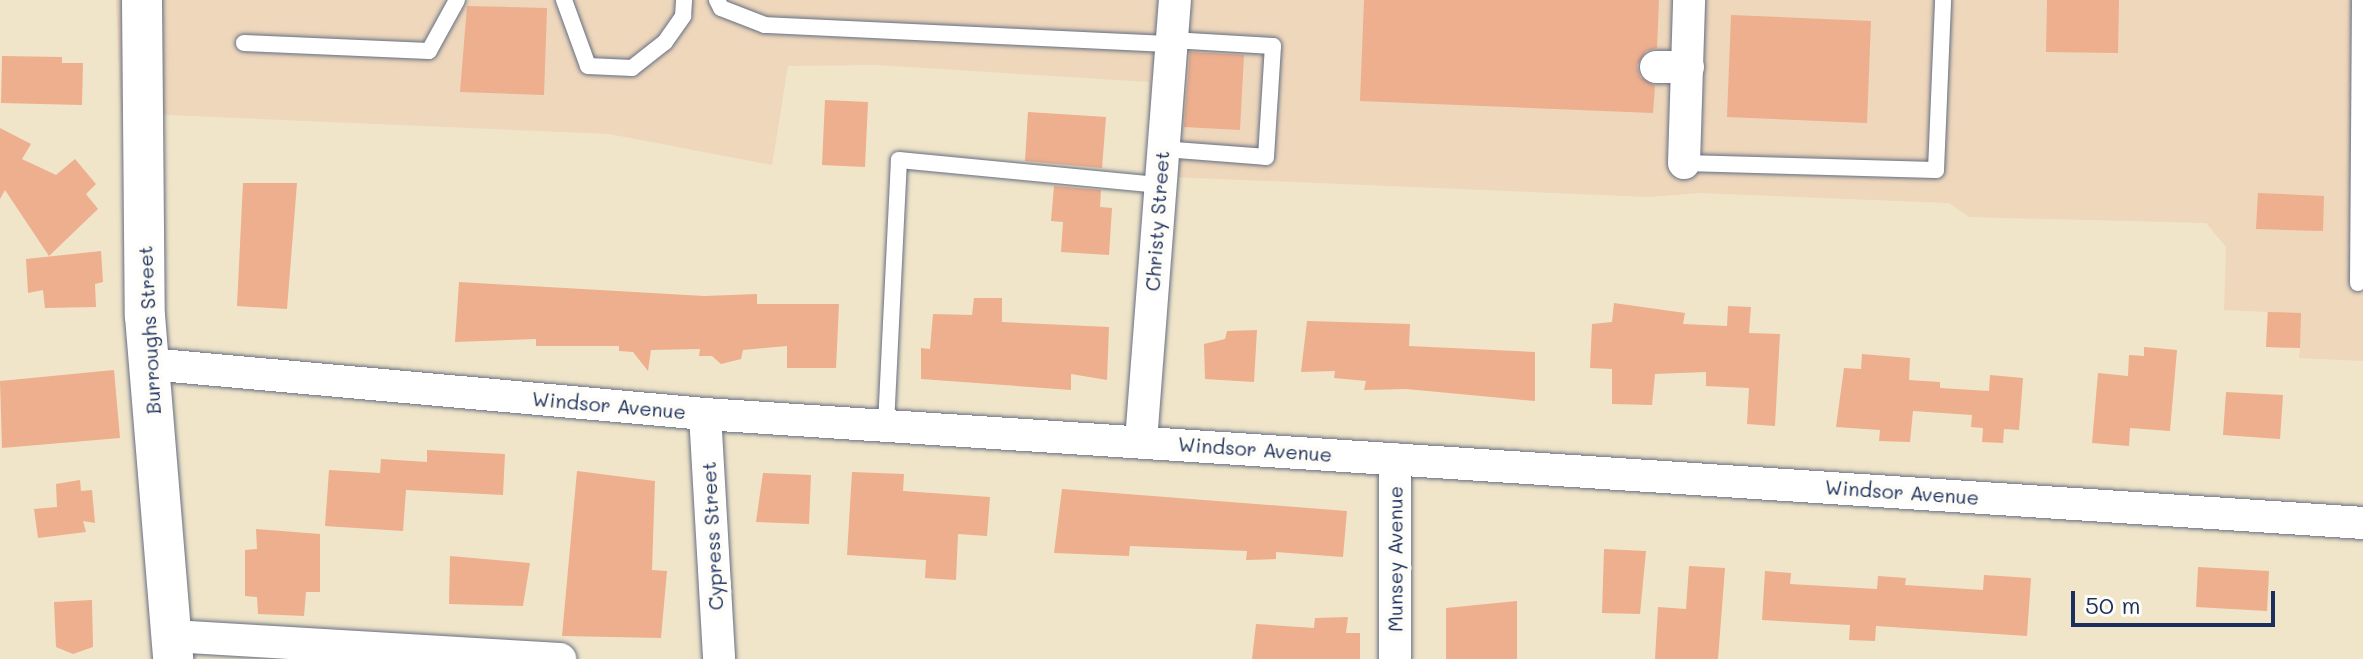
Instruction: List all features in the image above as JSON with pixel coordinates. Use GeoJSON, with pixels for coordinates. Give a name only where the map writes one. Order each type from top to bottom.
{"type":"FeatureCollection","features":[{"type":"Feature","properties":{"kind":"street","name":"Burroughs Street"},"geometry":{"type":"LineString","coordinates":[[142,0],[149,364],[172,648]]}},
{"type":"Feature","properties":{"kind":"street","name":"Christy Street"},"geometry":{"type":"LineString","coordinates":[[1141,441],[1175,0]]}},
{"type":"Feature","properties":{"kind":"street"},"geometry":{"type":"LineString","coordinates":[[1684,163],[1689,0]]}},
{"type":"Feature","properties":{"kind":"street"},"geometry":{"type":"LineString","coordinates":[[1656,67],[1688,67]]}},
{"type":"Feature","properties":{"kind":"street","name":"Windsor Avenue"},"geometry":{"type":"LineString","coordinates":[[149,364],[705,414],[2363,523]]}},
{"type":"Feature","properties":{"kind":"street","name":"Cypress Street"},"geometry":{"type":"LineString","coordinates":[[705,414],[719,659]]}},
{"type":"Feature","properties":{"kind":"street","name":"Munsey Avenue"},"geometry":{"type":"LineString","coordinates":[[1395,459],[1395,659]]}},
{"type":"Feature","properties":{"kind":"street"},"geometry":{"type":"LineString","coordinates":[[172,648],[560,659]]}},
{"type":"Feature","properties":{"kind":"lane"},"geometry":{"type":"LineString","coordinates":[[244,43],[429,51],[457,0]]}},
{"type":"Feature","properties":{"kind":"lane"},"geometry":{"type":"LineString","coordinates":[[564,0],[588,66],[632,68],[665,42],[683,16],[684,0]]}},
{"type":"Feature","properties":{"kind":"lane"},"geometry":{"type":"LineString","coordinates":[[717,0],[721,8],[765,25],[1273,46],[1266,157],[1163,149]]}},
{"type":"Feature","properties":{"kind":"lane"},"geometry":{"type":"LineString","coordinates":[[1684,163],[1936,170],[1943,0]]}},
{"type":"Feature","properties":{"kind":"lane"},"geometry":{"type":"LineString","coordinates":[[2358,283],[2360,0]]}},
{"type":"Feature","properties":{"kind":"lane"},"geometry":{"type":"LineString","coordinates":[[886,425],[899,160],[1160,185]]}},
{"type":"Feature","properties":{"kind":"shaded area"},"geometry":{"type":"Polygon","coordinates":[[[116,0],[2363,0],[2363,361],[2299,358],[2300,348],[2266,347],[2267,312],[2224,310],[2226,247],[2206,223],[1969,217],[1949,203],[1700,193],[1649,197],[1149,176],[1149,82],[877,65],[788,66],[772,165],[609,134],[121,113],[116,0]]]}},
{"type":"Feature","properties":{"kind":"building"},"geometry":{"type":"Polygon","coordinates":[[[1364,0],[1659,0],[1657,48],[1646,51],[1637,66],[1640,77],[1655,86],[1653,113],[1360,101],[1364,0]]]}},
{"type":"Feature","properties":{"kind":"building"},"geometry":{"type":"Polygon","coordinates":[[[2047,0],[2119,0],[2118,53],[2046,52],[2047,0]]]}},
{"type":"Feature","properties":{"kind":"building"},"geometry":{"type":"Polygon","coordinates":[[[467,6],[547,8],[544,95],[460,92],[467,6]]]}},
{"type":"Feature","properties":{"kind":"building"},"geometry":{"type":"Polygon","coordinates":[[[1731,15],[1871,21],[1867,123],[1727,117],[1731,15]]]}},
{"type":"Feature","properties":{"kind":"building"},"geometry":{"type":"Polygon","coordinates":[[[1190,52],[1244,55],[1240,130],[1184,127],[1190,52]]]}},
{"type":"Feature","properties":{"kind":"building"},"geometry":{"type":"Polygon","coordinates":[[[2,56],[62,57],[62,63],[83,63],[82,105],[1,103],[2,56]]]}},
{"type":"Feature","properties":{"kind":"building"},"geometry":{"type":"Polygon","coordinates":[[[825,100],[868,102],[865,167],[822,165],[825,100]]]}},
{"type":"Feature","properties":{"kind":"building"},"geometry":{"type":"Polygon","coordinates":[[[1028,112],[1106,117],[1102,168],[1025,161],[1028,112]]]}},
{"type":"Feature","properties":{"kind":"building"},"geometry":{"type":"Polygon","coordinates":[[[0,128],[31,144],[22,159],[56,175],[75,159],[96,184],[86,194],[98,209],[49,256],[5,190],[0,199],[0,128]]]}},
{"type":"Feature","properties":{"kind":"building"},"geometry":{"type":"Polygon","coordinates":[[[243,183],[297,183],[287,309],[237,306],[243,183]]]}},
{"type":"Feature","properties":{"kind":"building"},"geometry":{"type":"Polygon","coordinates":[[[1054,186],[1101,190],[1100,207],[1112,208],[1109,255],[1061,252],[1063,222],[1051,221],[1054,186]]]}},
{"type":"Feature","properties":{"kind":"building"},"geometry":{"type":"Polygon","coordinates":[[[2258,193],[2324,196],[2323,231],[2256,229],[2258,193]]]}},
{"type":"Feature","properties":{"kind":"building"},"geometry":{"type":"Polygon","coordinates":[[[101,251],[103,282],[95,284],[96,307],[45,308],[43,290],[28,293],[26,259],[101,251]]]}},
{"type":"Feature","properties":{"kind":"building"},"geometry":{"type":"Polygon","coordinates":[[[459,282],[704,296],[757,294],[757,304],[839,304],[836,368],[787,368],[787,346],[743,350],[741,359],[721,364],[712,356],[699,356],[700,349],[651,350],[648,371],[633,352],[619,351],[619,346],[536,346],[536,339],[455,342],[459,282]]]}},
{"type":"Feature","properties":{"kind":"building"},"geometry":{"type":"Polygon","coordinates":[[[974,298],[1002,298],[1002,322],[1109,327],[1107,380],[1071,374],[1071,390],[921,379],[921,348],[930,349],[933,314],[972,315],[974,298]]]}},
{"type":"Feature","properties":{"kind":"building"},"geometry":{"type":"Polygon","coordinates":[[[1614,303],[1685,313],[1683,324],[1727,326],[1728,306],[1751,307],[1749,333],[1780,334],[1775,426],[1747,424],[1749,388],[1706,386],[1706,372],[1655,374],[1652,405],[1612,404],[1612,369],[1590,368],[1592,324],[1612,322],[1614,303]]]}},
{"type":"Feature","properties":{"kind":"building"},"geometry":{"type":"Polygon","coordinates":[[[2268,312],[2301,313],[2300,348],[2266,347],[2268,312]]]}},
{"type":"Feature","properties":{"kind":"building"},"geometry":{"type":"Polygon","coordinates":[[[1307,321],[1410,324],[1409,346],[1535,352],[1535,401],[1406,389],[1364,390],[1366,381],[1334,378],[1335,371],[1301,372],[1307,321]]]}},
{"type":"Feature","properties":{"kind":"building"},"geometry":{"type":"Polygon","coordinates":[[[1257,330],[1254,382],[1205,379],[1204,344],[1225,339],[1227,331],[1257,330]]]}},
{"type":"Feature","properties":{"kind":"building"},"geometry":{"type":"Polygon","coordinates":[[[2144,347],[2177,350],[2170,431],[2130,428],[2129,446],[2092,443],[2098,373],[2128,376],[2129,355],[2144,356],[2144,347]]]}},
{"type":"Feature","properties":{"kind":"building"},"geometry":{"type":"Polygon","coordinates":[[[1862,354],[1910,358],[1909,380],[1940,382],[1940,388],[1989,391],[1990,375],[2023,378],[2019,430],[2004,429],[2003,443],[1982,442],[1983,428],[1971,427],[1972,415],[1913,411],[1910,442],[1879,441],[1880,430],[1836,427],[1844,368],[1861,369],[1862,354]]]}},
{"type":"Feature","properties":{"kind":"building"},"geometry":{"type":"Polygon","coordinates":[[[114,370],[120,438],[2,448],[0,381],[114,370]]]}},
{"type":"Feature","properties":{"kind":"building"},"geometry":{"type":"Polygon","coordinates":[[[2226,392],[2283,395],[2280,439],[2223,435],[2226,392]]]}},
{"type":"Feature","properties":{"kind":"building"},"geometry":{"type":"Polygon","coordinates":[[[427,450],[505,454],[503,495],[406,490],[403,531],[325,526],[329,470],[380,473],[381,459],[427,462],[427,450]]]}},
{"type":"Feature","properties":{"kind":"building"},"geometry":{"type":"Polygon","coordinates":[[[577,471],[655,481],[652,570],[667,571],[661,638],[562,636],[577,471]]]}},
{"type":"Feature","properties":{"kind":"building"},"geometry":{"type":"Polygon","coordinates":[[[852,472],[904,474],[903,491],[990,497],[987,536],[958,534],[956,580],[925,578],[926,560],[847,555],[852,472]]]}},
{"type":"Feature","properties":{"kind":"building"},"geometry":{"type":"Polygon","coordinates":[[[763,473],[811,475],[809,524],[756,522],[763,473]]]}},
{"type":"Feature","properties":{"kind":"building"},"geometry":{"type":"Polygon","coordinates":[[[80,480],[81,491],[92,490],[95,523],[83,521],[86,532],[38,538],[34,509],[57,507],[56,484],[80,480]]]}},
{"type":"Feature","properties":{"kind":"building"},"geometry":{"type":"Polygon","coordinates":[[[1062,489],[1347,511],[1343,557],[1276,552],[1276,559],[1246,560],[1247,551],[1130,546],[1129,556],[1054,553],[1062,489]]]}},
{"type":"Feature","properties":{"kind":"building"},"geometry":{"type":"Polygon","coordinates":[[[256,529],[320,534],[320,592],[306,592],[304,616],[258,614],[257,597],[245,596],[245,550],[257,549],[256,529]]]}},
{"type":"Feature","properties":{"kind":"building"},"geometry":{"type":"Polygon","coordinates":[[[1604,549],[1646,551],[1640,614],[1602,613],[1604,549]]]}},
{"type":"Feature","properties":{"kind":"building"},"geometry":{"type":"Polygon","coordinates":[[[450,556],[530,563],[523,606],[449,604],[450,556]]]}},
{"type":"Feature","properties":{"kind":"building"},"geometry":{"type":"Polygon","coordinates":[[[1689,566],[1725,568],[1718,659],[1655,659],[1658,607],[1686,609],[1689,566]]]}},
{"type":"Feature","properties":{"kind":"building"},"geometry":{"type":"Polygon","coordinates":[[[2198,567],[2269,571],[2267,611],[2196,607],[2198,567]]]}},
{"type":"Feature","properties":{"kind":"building"},"geometry":{"type":"Polygon","coordinates":[[[1765,571],[1791,573],[1790,584],[1877,589],[1878,576],[1906,578],[1905,585],[1983,590],[1984,575],[2031,578],[2027,636],[1876,626],[1875,641],[1849,640],[1850,625],[1762,620],[1765,571]]]}},
{"type":"Feature","properties":{"kind":"building"},"geometry":{"type":"Polygon","coordinates":[[[92,600],[93,647],[73,654],[56,647],[54,602],[92,600]]]}},
{"type":"Feature","properties":{"kind":"building"},"geometry":{"type":"Polygon","coordinates":[[[1517,601],[1517,659],[1446,659],[1446,608],[1517,601]]]}},
{"type":"Feature","properties":{"kind":"building"},"geometry":{"type":"Polygon","coordinates":[[[1348,617],[1346,633],[1360,633],[1360,659],[1252,659],[1256,624],[1314,628],[1315,618],[1348,617]]]}}]}
